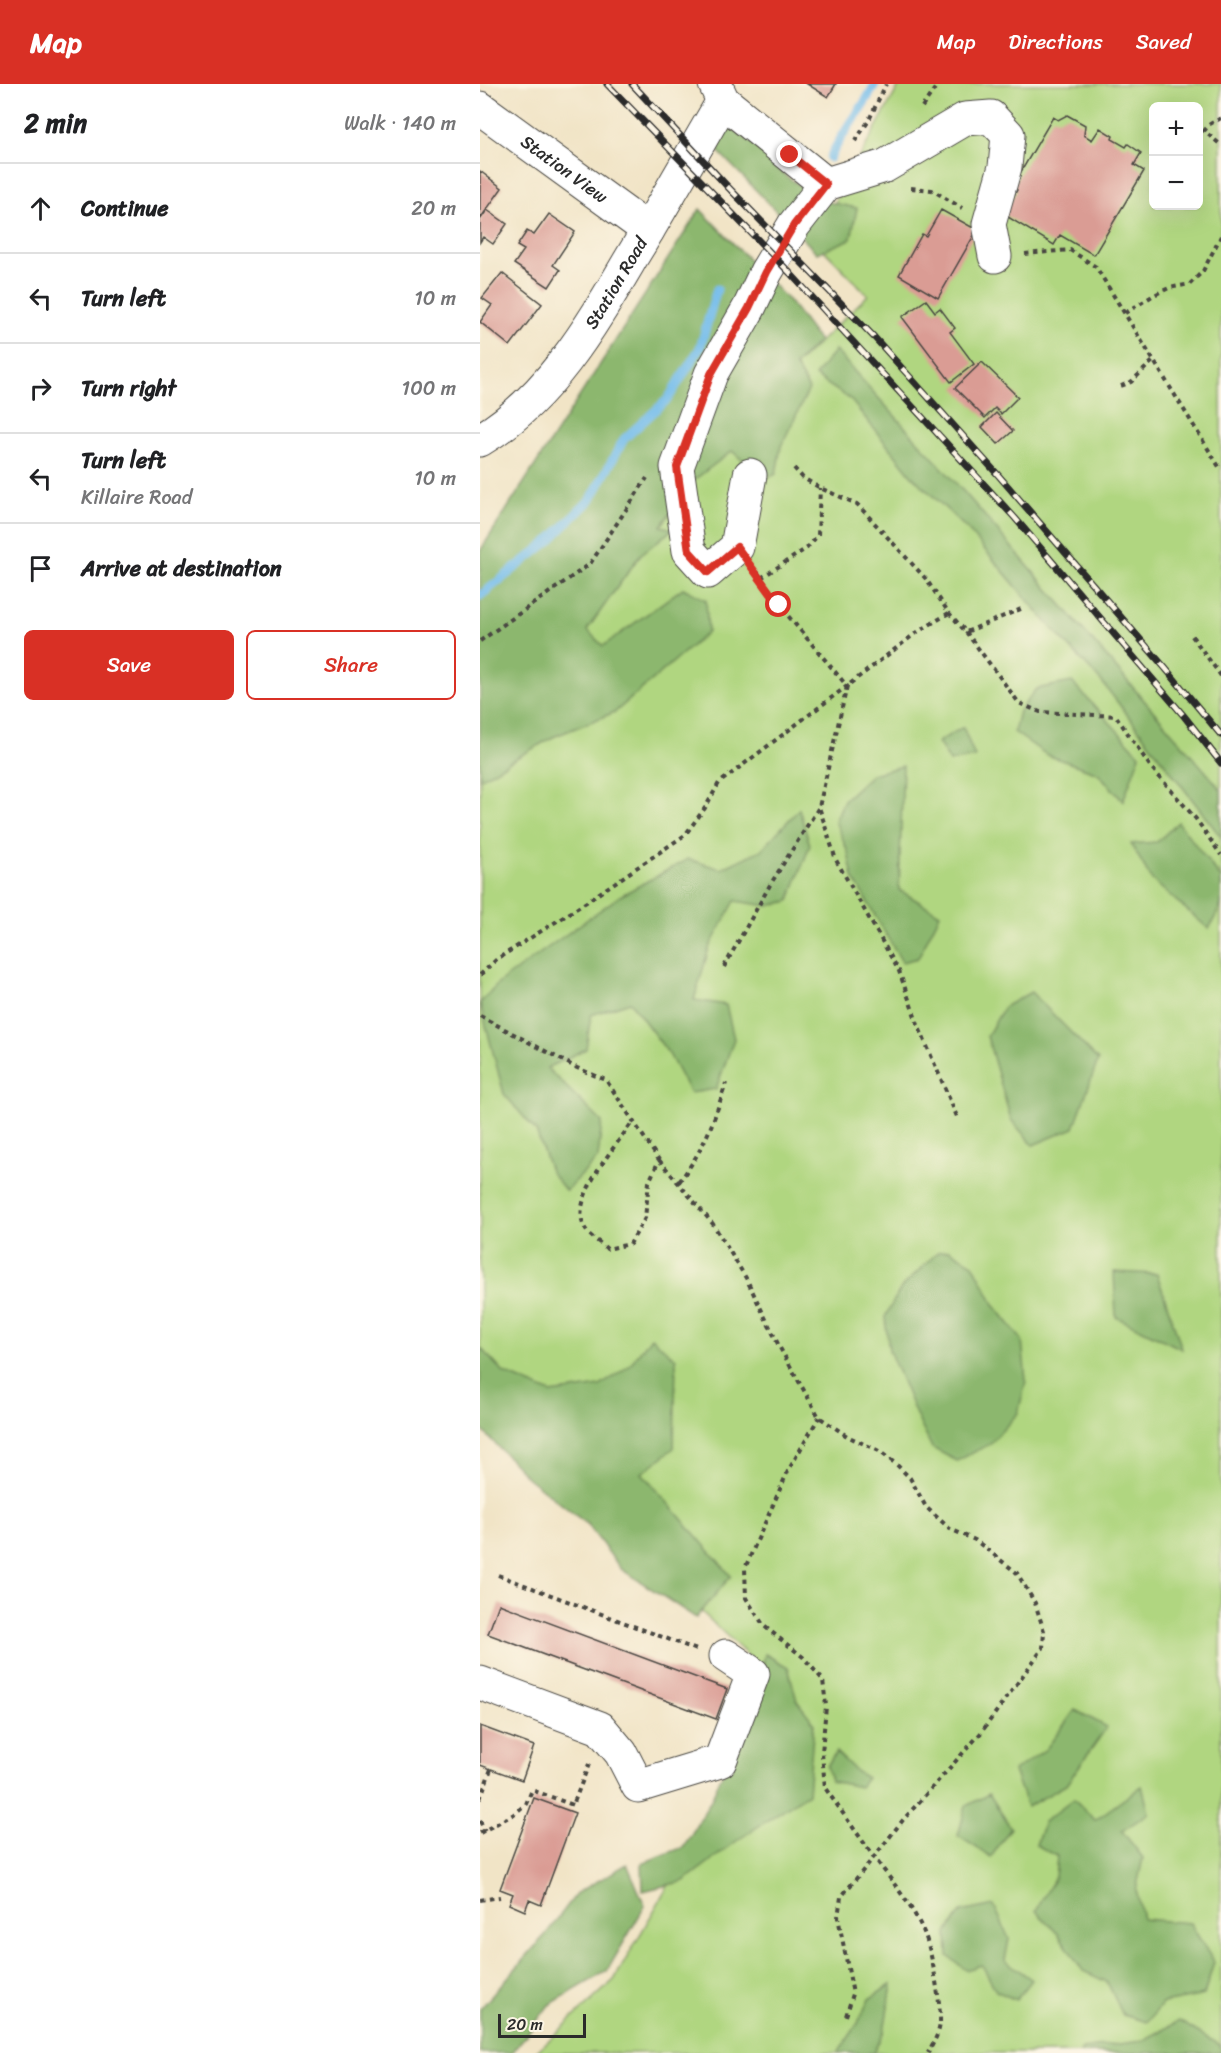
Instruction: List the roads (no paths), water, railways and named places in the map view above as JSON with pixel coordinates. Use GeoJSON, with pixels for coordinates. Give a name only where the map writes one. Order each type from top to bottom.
{"type":"FeatureCollection","features":[{"type":"Feature","properties":{"kind":"street"},"geometry":{"type":"LineString","coordinates":[[719,92],[826,184]]}},
{"type":"Feature","properties":{"kind":"street","name":"Station Road"},"geometry":{"type":"LineString","coordinates":[[480,440],[512,418],[536,396],[558,370],[604,304],[648,230],[719,92]]}},
{"type":"Feature","properties":{"kind":"street","name":"Station View"},"geometry":{"type":"LineString","coordinates":[[480,108],[648,230]]}},
{"type":"Feature","properties":{"kind":"street"},"geometry":{"type":"LineString","coordinates":[[750,475],[737,547],[708,572],[689,551],[677,467],[711,374],[794,225],[826,184],[885,166],[966,119],[992,117],[1008,135],[1005,166],[989,224],[995,256]]}},
{"type":"Feature","properties":{"kind":"street"},"geometry":{"type":"LineString","coordinates":[[480,1683],[600,1728],[621,1753],[638,1786],[720,1761],[753,1674],[726,1656]]}},
{"type":"Feature","properties":{"kind":"waterway"},"geometry":{"type":"LineString","coordinates":[[830,158],[875,84]]}},
{"type":"Feature","properties":{"kind":"waterway"},"geometry":{"type":"LineString","coordinates":[[480,596],[549,541],[591,499],[624,439],[668,399],[700,348],[717,289]]}},
{"type":"Feature","properties":{"kind":"railway"},"geometry":{"type":"LineString","coordinates":[[607,84],[790,273],[1015,518],[1184,716],[1221,763]]}},
{"type":"Feature","properties":{"kind":"railway"},"geometry":{"type":"LineString","coordinates":[[632,84],[727,186],[874,337],[999,476],[1221,735]]}}]}
